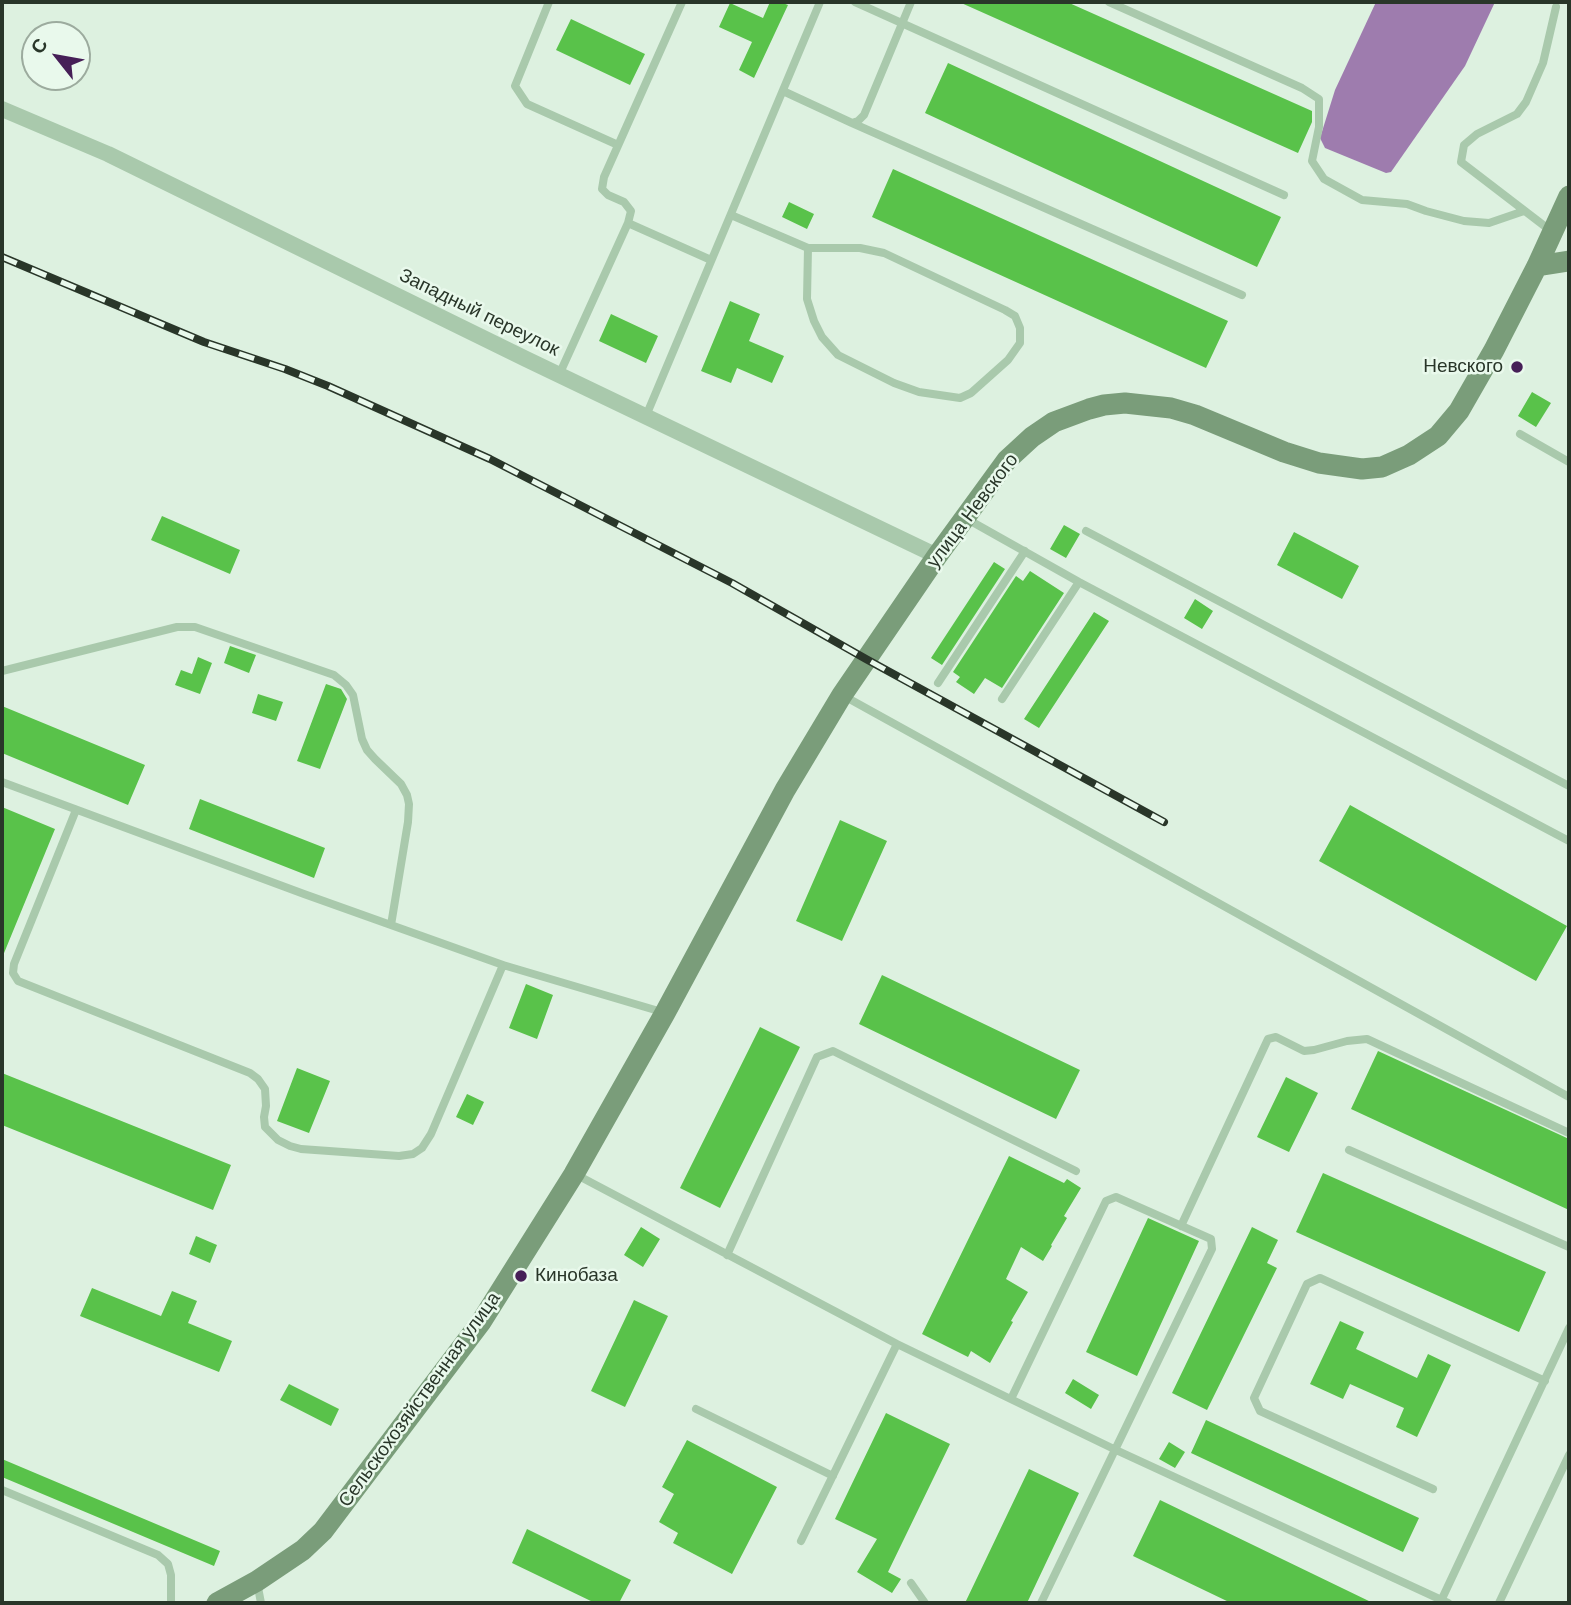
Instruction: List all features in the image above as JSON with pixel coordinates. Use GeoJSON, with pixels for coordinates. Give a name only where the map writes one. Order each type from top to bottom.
{"type":"FeatureCollection","features":[{"type":"Feature","properties":{"kind":"main road","name":"улица Невского"},"geometry":{"type":"LineString","coordinates":[[665,1013],[785,790],[842,695],[965,517],[1007,460],[1032,437],[1071,414],[1104,405],[1125,403],[1171,408],[1195,415],[1284,452],[1319,463],[1362,469],[1382,467],[1409,455],[1438,436],[1459,411],[1537,267],[1569,196]]}},
{"type":"Feature","properties":{"kind":"main road"},"geometry":{"type":"LineString","coordinates":[[1537,267],[1569,261]]}},
{"type":"Feature","properties":{"kind":"main road","name":"Сельскохозяйственная улица"},"geometry":{"type":"LineString","coordinates":[[217,1603],[257,1581],[303,1550],[323,1531],[481,1322],[574,1174],[665,1013]]}},
{"type":"Feature","properties":{"kind":"street","name":"Западный переулок"},"geometry":{"type":"LineString","coordinates":[[2,109],[108,154],[937,556]]}},
{"type":"Feature","properties":{"kind":"lane"},"geometry":{"type":"LineString","coordinates":[[550,2],[514,86],[527,104],[618,145]]}},
{"type":"Feature","properties":{"kind":"lane"},"geometry":{"type":"LineString","coordinates":[[559,375],[631,211],[624,202],[608,195],[602,189],[604,177],[682,2]]}},
{"type":"Feature","properties":{"kind":"lane"},"geometry":{"type":"LineString","coordinates":[[646,416],[820,2]]}},
{"type":"Feature","properties":{"kind":"lane"},"geometry":{"type":"LineString","coordinates":[[855,2],[1284,195]]}},
{"type":"Feature","properties":{"kind":"lane"},"geometry":{"type":"LineString","coordinates":[[852,123],[864,115],[911,2]]}},
{"type":"Feature","properties":{"kind":"lane"},"geometry":{"type":"LineString","coordinates":[[1109,2],[1301,88],[1319,99],[1319,127],[1312,161],[1324,179],[1362,200],[1407,204],[1464,221],[1489,223],[1524,211]]}},
{"type":"Feature","properties":{"kind":"lane"},"geometry":{"type":"LineString","coordinates":[[1553,233],[1461,162],[1464,145],[1476,134],[1517,114],[1525,102],[1543,63],[1556,7]]}},
{"type":"Feature","properties":{"kind":"lane"},"geometry":{"type":"LineString","coordinates":[[783,91],[1242,295]]}},
{"type":"Feature","properties":{"kind":"lane"},"geometry":{"type":"LineString","coordinates":[[731,215],[808,248],[860,248],[884,253],[1015,316],[1020,328],[1020,343],[1008,360],[971,393],[960,398],[919,392],[894,383],[838,355],[822,337],[807,299],[808,248]]}},
{"type":"Feature","properties":{"kind":"lane"},"geometry":{"type":"LineString","coordinates":[[628,223],[711,260]]}},
{"type":"Feature","properties":{"kind":"lane"},"geometry":{"type":"LineString","coordinates":[[1520,434],[1569,462]]}},
{"type":"Feature","properties":{"kind":"lane"},"geometry":{"type":"LineString","coordinates":[[965,517],[1079,582],[1569,841]]}},
{"type":"Feature","properties":{"kind":"lane"},"geometry":{"type":"LineString","coordinates":[[1086,531],[1569,786]]}},
{"type":"Feature","properties":{"kind":"lane"},"geometry":{"type":"LineString","coordinates":[[938,683],[1025,551]]}},
{"type":"Feature","properties":{"kind":"lane"},"geometry":{"type":"LineString","coordinates":[[1002,699],[1079,582]]}},
{"type":"Feature","properties":{"kind":"lane"},"geometry":{"type":"LineString","coordinates":[[2,671],[177,627],[195,627],[334,675],[353,695],[367,750],[401,784],[407,795],[408,822],[391,925]]}},
{"type":"Feature","properties":{"kind":"lane"},"geometry":{"type":"LineString","coordinates":[[842,695],[1569,1097]]}},
{"type":"Feature","properties":{"kind":"lane"},"geometry":{"type":"LineString","coordinates":[[2,782],[503,965],[665,1013]]}},
{"type":"Feature","properties":{"kind":"lane"},"geometry":{"type":"LineString","coordinates":[[76,810],[14,964],[13,973],[18,981],[250,1073],[265,1089],[265,1127],[278,1140],[290,1146],[399,1156],[413,1154],[422,1148],[431,1134],[503,965]]}},
{"type":"Feature","properties":{"kind":"lane"},"geometry":{"type":"LineString","coordinates":[[1181,1226],[1268,1039],[1276,1037],[1304,1051],[1367,1039],[1569,1133]]}},
{"type":"Feature","properties":{"kind":"lane"},"geometry":{"type":"LineString","coordinates":[[727,1255],[817,1057],[833,1051],[1076,1171]]}},
{"type":"Feature","properties":{"kind":"lane"},"geometry":{"type":"LineString","coordinates":[[1349,1150],[1569,1247]]}},
{"type":"Feature","properties":{"kind":"lane"},"geometry":{"type":"LineString","coordinates":[[574,1174],[897,1344],[1116,1450],[1443,1602],[1569,1328]]}},
{"type":"Feature","properties":{"kind":"lane"},"geometry":{"type":"LineString","coordinates":[[1011,1399],[1106,1201],[1116,1197],[1211,1239],[1212,1249],[1041,1603]]}},
{"type":"Feature","properties":{"kind":"lane"},"geometry":{"type":"LineString","coordinates":[[1433,1489],[1260,1411],[1254,1398],[1307,1284],[1320,1278],[1545,1381]]}},
{"type":"Feature","properties":{"kind":"lane"},"geometry":{"type":"LineString","coordinates":[[801,1541],[897,1344]]}},
{"type":"Feature","properties":{"kind":"lane"},"geometry":{"type":"LineString","coordinates":[[696,1409],[833,1476]]}},
{"type":"Feature","properties":{"kind":"lane"},"geometry":{"type":"LineString","coordinates":[[1499,1603],[1569,1455]]}},
{"type":"Feature","properties":{"kind":"lane"},"geometry":{"type":"LineString","coordinates":[[2,1490],[158,1555],[168,1564],[171,1603]]}},
{"type":"Feature","properties":{"kind":"lane"},"geometry":{"type":"LineString","coordinates":[[257,1581],[261,1603]]}},
{"type":"Feature","properties":{"kind":"lane"},"geometry":{"type":"LineString","coordinates":[[911,1583],[925,1603]]}},
{"type":"Feature","properties":{"kind":"shaded area"},"geometry":{"type":"Polygon","coordinates":[[[1376,2],[1495,2],[1465,66],[1391,172],[1386,173],[1325,148],[1320,138],[1335,90],[1376,2]]]}},
{"type":"Feature","properties":{"kind":"building"},"geometry":{"type":"Polygon","coordinates":[[[770,2],[788,5],[754,78],[739,70],[752,42],[719,27],[730,3],[763,18],[770,2]]]}},
{"type":"Feature","properties":{"kind":"building"},"geometry":{"type":"Polygon","coordinates":[[[959,2],[1067,2],[1312,111],[1312,122],[1298,153],[959,2]]]}},
{"type":"Feature","properties":{"kind":"building"},"geometry":{"type":"Polygon","coordinates":[[[571,19],[645,54],[630,85],[556,50],[571,19]]]}},
{"type":"Feature","properties":{"kind":"building"},"geometry":{"type":"Polygon","coordinates":[[[948,63],[1281,217],[1257,267],[925,113],[948,63]]]}},
{"type":"Feature","properties":{"kind":"building"},"geometry":{"type":"Polygon","coordinates":[[[893,169],[1228,321],[1206,368],[872,217],[893,169]]]}},
{"type":"Feature","properties":{"kind":"building"},"geometry":{"type":"Polygon","coordinates":[[[789,202],[814,214],[807,229],[782,217],[789,202]]]}},
{"type":"Feature","properties":{"kind":"building"},"geometry":{"type":"Polygon","coordinates":[[[730,301],[760,314],[749,341],[784,356],[772,383],[737,368],[731,383],[701,371],[730,301]]]}},
{"type":"Feature","properties":{"kind":"building"},"geometry":{"type":"Polygon","coordinates":[[[611,314],[658,336],[646,363],[599,341],[611,314]]]}},
{"type":"Feature","properties":{"kind":"building"},"geometry":{"type":"Polygon","coordinates":[[[1532,392],[1551,403],[1536,427],[1518,416],[1532,392]]]}},
{"type":"Feature","properties":{"kind":"building"},"geometry":{"type":"Polygon","coordinates":[[[162,516],[240,550],[230,574],[151,540],[162,516]]]}},
{"type":"Feature","properties":{"kind":"building"},"geometry":{"type":"Polygon","coordinates":[[[1064,525],[1080,534],[1066,558],[1050,549],[1064,525]]]}},
{"type":"Feature","properties":{"kind":"building"},"geometry":{"type":"Polygon","coordinates":[[[1294,532],[1359,566],[1342,599],[1277,565],[1294,532]]]}},
{"type":"Feature","properties":{"kind":"building"},"geometry":{"type":"Polygon","coordinates":[[[994,562],[1005,569],[942,665],[931,658],[994,562]]]}},
{"type":"Feature","properties":{"kind":"building"},"geometry":{"type":"Polygon","coordinates":[[[1030,571],[1064,593],[1002,688],[985,678],[974,694],[956,682],[960,677],[953,672],[1016,576],[1023,581],[1030,571]]]}},
{"type":"Feature","properties":{"kind":"building"},"geometry":{"type":"Polygon","coordinates":[[[1195,599],[1213,611],[1202,629],[1184,618],[1195,599]]]}},
{"type":"Feature","properties":{"kind":"building"},"geometry":{"type":"Polygon","coordinates":[[[1094,612],[1109,621],[1039,728],[1024,719],[1094,612]]]}},
{"type":"Feature","properties":{"kind":"building"},"geometry":{"type":"Polygon","coordinates":[[[230,646],[256,655],[249,673],[224,663],[230,646]]]}},
{"type":"Feature","properties":{"kind":"building"},"geometry":{"type":"Polygon","coordinates":[[[198,657],[212,663],[200,694],[175,685],[181,670],[192,674],[198,657]]]}},
{"type":"Feature","properties":{"kind":"building"},"geometry":{"type":"Polygon","coordinates":[[[326,684],[341,689],[347,699],[320,769],[297,761],[326,684]]]}},
{"type":"Feature","properties":{"kind":"building"},"geometry":{"type":"Polygon","coordinates":[[[258,694],[283,702],[276,721],[252,713],[258,694]]]}},
{"type":"Feature","properties":{"kind":"building"},"geometry":{"type":"Polygon","coordinates":[[[2,706],[145,765],[128,805],[2,753],[2,706]]]}},
{"type":"Feature","properties":{"kind":"building"},"geometry":{"type":"Polygon","coordinates":[[[200,799],[325,848],[314,878],[189,829],[200,799]]]}},
{"type":"Feature","properties":{"kind":"building"},"geometry":{"type":"Polygon","coordinates":[[[1350,805],[1567,926],[1536,981],[1319,861],[1350,805]]]}},
{"type":"Feature","properties":{"kind":"building"},"geometry":{"type":"Polygon","coordinates":[[[2,807],[55,829],[2,958],[2,807]]]}},
{"type":"Feature","properties":{"kind":"building"},"geometry":{"type":"Polygon","coordinates":[[[840,820],[887,841],[842,941],[796,921],[840,820]]]}},
{"type":"Feature","properties":{"kind":"building"},"geometry":{"type":"Polygon","coordinates":[[[882,975],[1080,1070],[1056,1119],[859,1024],[882,975]]]}},
{"type":"Feature","properties":{"kind":"building"},"geometry":{"type":"Polygon","coordinates":[[[526,984],[553,995],[537,1039],[509,1028],[526,984]]]}},
{"type":"Feature","properties":{"kind":"building"},"geometry":{"type":"Polygon","coordinates":[[[760,1027],[800,1047],[720,1208],[680,1188],[760,1027]]]}},
{"type":"Feature","properties":{"kind":"building"},"geometry":{"type":"Polygon","coordinates":[[[1378,1051],[1569,1139],[1569,1210],[1351,1109],[1378,1051]]]}},
{"type":"Feature","properties":{"kind":"building"},"geometry":{"type":"Polygon","coordinates":[[[297,1068],[330,1081],[309,1133],[277,1121],[297,1068]]]}},
{"type":"Feature","properties":{"kind":"building"},"geometry":{"type":"Polygon","coordinates":[[[2,1073],[231,1165],[213,1210],[2,1125],[2,1073]]]}},
{"type":"Feature","properties":{"kind":"building"},"geometry":{"type":"Polygon","coordinates":[[[1286,1077],[1318,1093],[1289,1152],[1257,1137],[1286,1077]]]}},
{"type":"Feature","properties":{"kind":"building"},"geometry":{"type":"Polygon","coordinates":[[[467,1094],[484,1102],[473,1125],[456,1117],[467,1094]]]}},
{"type":"Feature","properties":{"kind":"building"},"geometry":{"type":"Polygon","coordinates":[[[1009,1156],[1064,1183],[1067,1179],[1081,1188],[1064,1216],[1067,1218],[1043,1261],[1021,1247],[1006,1279],[1028,1292],[990,1363],[971,1351],[968,1357],[922,1334],[1009,1156]]]}},
{"type":"Feature","properties":{"kind":"building"},"geometry":{"type":"Polygon","coordinates":[[[1323,1173],[1546,1272],[1519,1332],[1296,1232],[1323,1173]]]}},
{"type":"Feature","properties":{"kind":"building"},"geometry":{"type":"Polygon","coordinates":[[[1148,1218],[1199,1241],[1137,1376],[1086,1352],[1148,1218]]]}},
{"type":"Feature","properties":{"kind":"building"},"geometry":{"type":"Polygon","coordinates":[[[641,1227],[660,1239],[643,1267],[624,1255],[641,1227]]]}},
{"type":"Feature","properties":{"kind":"building"},"geometry":{"type":"Polygon","coordinates":[[[1252,1227],[1278,1240],[1267,1263],[1277,1268],[1207,1410],[1172,1393],[1252,1227]]]}},
{"type":"Feature","properties":{"kind":"building"},"geometry":{"type":"Polygon","coordinates":[[[196,1236],[217,1245],[210,1263],[189,1254],[196,1236]]]}},
{"type":"Feature","properties":{"kind":"building"},"geometry":{"type":"Polygon","coordinates":[[[92,1288],[161,1316],[172,1291],[197,1301],[188,1323],[232,1341],[219,1372],[80,1316],[92,1288]]]}},
{"type":"Feature","properties":{"kind":"building"},"geometry":{"type":"Polygon","coordinates":[[[634,1300],[668,1316],[625,1407],[591,1391],[634,1300]]]}},
{"type":"Feature","properties":{"kind":"building"},"geometry":{"type":"Polygon","coordinates":[[[1340,1321],[1364,1332],[1356,1349],[1417,1378],[1428,1354],[1451,1365],[1417,1437],[1396,1427],[1404,1408],[1350,1384],[1343,1399],[1310,1384],[1340,1321]]]}},
{"type":"Feature","properties":{"kind":"building"},"geometry":{"type":"Polygon","coordinates":[[[1073,1379],[1099,1395],[1091,1409],[1065,1393],[1073,1379]]]}},
{"type":"Feature","properties":{"kind":"building"},"geometry":{"type":"Polygon","coordinates":[[[289,1384],[339,1409],[331,1426],[280,1400],[289,1384]]]}},
{"type":"Feature","properties":{"kind":"building"},"geometry":{"type":"Polygon","coordinates":[[[886,1413],[950,1444],[888,1572],[901,1579],[892,1593],[857,1572],[877,1539],[835,1519],[886,1413]]]}},
{"type":"Feature","properties":{"kind":"building"},"geometry":{"type":"Polygon","coordinates":[[[1206,1420],[1419,1518],[1403,1552],[1191,1453],[1206,1420]]]}},
{"type":"Feature","properties":{"kind":"building"},"geometry":{"type":"Polygon","coordinates":[[[687,1440],[777,1487],[732,1574],[673,1543],[678,1533],[659,1522],[674,1494],[662,1487],[687,1440]]]}},
{"type":"Feature","properties":{"kind":"building"},"geometry":{"type":"Polygon","coordinates":[[[1169,1442],[1185,1452],[1175,1468],[1159,1459],[1169,1442]]]}},
{"type":"Feature","properties":{"kind":"building"},"geometry":{"type":"Polygon","coordinates":[[[2,1459],[220,1551],[214,1566],[2,1477],[2,1459]]]}},
{"type":"Feature","properties":{"kind":"building"},"geometry":{"type":"Polygon","coordinates":[[[1029,1469],[1079,1493],[1027,1603],[965,1603],[1029,1469]]]}},
{"type":"Feature","properties":{"kind":"building"},"geometry":{"type":"Polygon","coordinates":[[[1160,1500],[1373,1603],[1231,1603],[1133,1556],[1160,1500]]]}},
{"type":"Feature","properties":{"kind":"building"},"geometry":{"type":"Polygon","coordinates":[[[527,1529],[631,1580],[619,1603],[595,1603],[512,1563],[527,1529]]]}},
{"type":"Feature","properties":{"kind":"railway"},"geometry":{"type":"LineString","coordinates":[[2,257],[204,342],[328,386],[490,459],[732,583],[1164,822]]}},
{"type":"Feature","properties":{"kind":"place","name":"Невского"},"geometry":{"type":"Point","coordinates":[1517,367]}},
{"type":"Feature","properties":{"kind":"place","name":"Кинобаза"},"geometry":{"type":"Point","coordinates":[521,1276]}}]}
